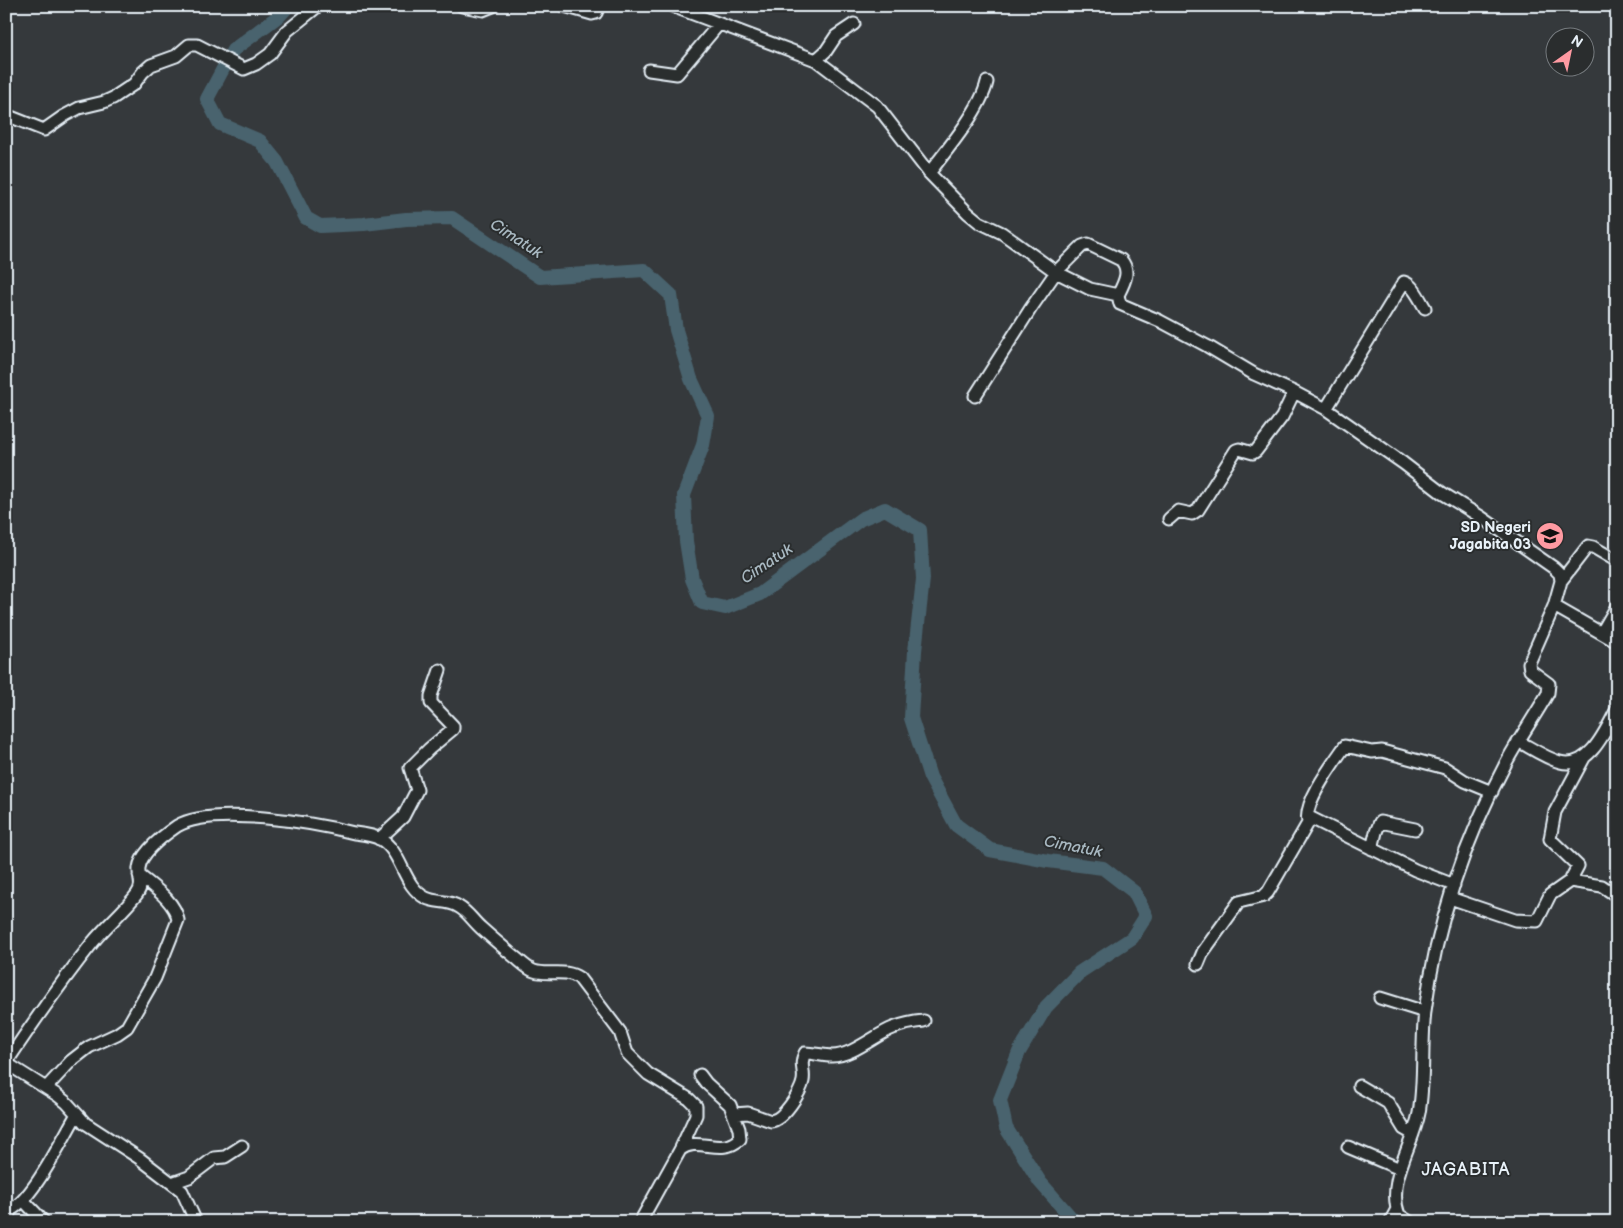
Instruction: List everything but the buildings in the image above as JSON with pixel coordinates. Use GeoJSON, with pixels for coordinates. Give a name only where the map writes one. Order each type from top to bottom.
{"type":"FeatureCollection","features":[{"type":"Feature","properties":{"kind":"street"},"geometry":{"type":"LineString","coordinates":[[6,115],[44,130],[79,108],[104,102],[118,95],[134,84],[143,72],[152,65],[176,56],[189,45],[197,44],[244,69],[256,64],[270,54],[287,31],[318,6]]}},
{"type":"Feature","properties":{"kind":"street"},"geometry":{"type":"LineString","coordinates":[[462,6],[483,10],[492,6]]}},
{"type":"Feature","properties":{"kind":"street"},"geometry":{"type":"LineString","coordinates":[[564,6],[592,14],[596,13],[599,6]]}},
{"type":"Feature","properties":{"kind":"street"},"geometry":{"type":"LineString","coordinates":[[672,6],[700,11],[719,24],[816,60],[877,106],[929,173],[973,218],[1002,233],[1056,272],[1090,289],[1118,295]]}},
{"type":"Feature","properties":{"kind":"street"},"geometry":{"type":"LineString","coordinates":[[649,70],[677,74],[719,24]]}},
{"type":"Feature","properties":{"kind":"street"},"geometry":{"type":"LineString","coordinates":[[816,60],[826,51],[836,36],[854,24]]}},
{"type":"Feature","properties":{"kind":"street"},"geometry":{"type":"LineString","coordinates":[[929,173],[961,131],[985,90],[987,82]]}},
{"type":"Feature","properties":{"kind":"street"},"geometry":{"type":"LineString","coordinates":[[975,396],[1056,272],[1082,246],[1088,244],[1121,260],[1125,264],[1126,275],[1118,295],[1120,304],[1160,321],[1254,374],[1326,409],[1442,493],[1501,530],[1554,568],[1560,574],[1561,581]]}},
{"type":"Feature","properties":{"kind":"street"},"geometry":{"type":"LineString","coordinates":[[1326,409],[1404,282],[1412,287],[1425,308]]}},
{"type":"Feature","properties":{"kind":"street"},"geometry":{"type":"LineString","coordinates":[[1169,519],[1178,511],[1192,514],[1198,510],[1236,450],[1239,449],[1253,453],[1256,451],[1282,417],[1294,392]]}},
{"type":"Feature","properties":{"kind":"street"},"geometry":{"type":"LineString","coordinates":[[1410,1222],[1402,1217],[1397,1209],[1396,1194],[1400,1169],[1413,1134],[1422,1094],[1425,1012],[1435,956],[1454,885],[1462,861],[1492,792],[1518,741],[1548,693],[1549,684],[1530,670],[1529,663],[1554,606],[1561,581],[1588,546],[1617,560]]}},
{"type":"Feature","properties":{"kind":"street"},"geometry":{"type":"LineString","coordinates":[[1554,606],[1617,642]]}},
{"type":"Feature","properties":{"kind":"street"},"geometry":{"type":"LineString","coordinates":[[1602,632],[1617,606]]}},
{"type":"Feature","properties":{"kind":"street"},"geometry":{"type":"LineString","coordinates":[[379,839],[405,815],[417,790],[410,768],[453,729],[453,726],[431,703],[431,696],[440,670]]}},
{"type":"Feature","properties":{"kind":"street"},"geometry":{"type":"LineString","coordinates":[[1450,898],[1515,920],[1537,921],[1550,895],[1570,881],[1578,866],[1550,839],[1555,812],[1584,758],[1609,725],[1617,709]]}},
{"type":"Feature","properties":{"kind":"street"},"geometry":{"type":"LineString","coordinates":[[1518,741],[1559,762],[1570,764],[1584,758]]}},
{"type":"Feature","properties":{"kind":"street"},"geometry":{"type":"LineString","coordinates":[[1308,821],[1306,814],[1318,786],[1345,746],[1372,752],[1382,751],[1445,768],[1465,780],[1492,792]]}},
{"type":"Feature","properties":{"kind":"street"},"geometry":{"type":"LineString","coordinates":[[196,1222],[184,1194],[172,1183],[139,1158],[90,1127],[67,1102],[6,1063],[61,982],[103,929],[138,892],[142,882],[140,865],[146,854],[162,838],[183,823],[205,818],[255,817],[326,826],[379,839],[392,850],[406,878],[417,892],[427,899],[452,903],[460,907],[472,917],[479,927],[535,971],[572,973],[579,978],[620,1032],[627,1053],[648,1074],[689,1099],[696,1106],[696,1115],[680,1150],[640,1222]]}},
{"type":"Feature","properties":{"kind":"street"},"geometry":{"type":"LineString","coordinates":[[1198,964],[1203,952],[1239,902],[1264,896],[1268,892],[1311,818],[1415,870],[1454,885]]}},
{"type":"Feature","properties":{"kind":"street"},"geometry":{"type":"LineString","coordinates":[[1372,849],[1380,822],[1415,829]]}},
{"type":"Feature","properties":{"kind":"street"},"geometry":{"type":"LineString","coordinates":[[46,1088],[71,1061],[90,1047],[127,1027],[155,978],[178,920],[176,912],[170,903],[140,875]]}},
{"type":"Feature","properties":{"kind":"street"},"geometry":{"type":"LineString","coordinates":[[1570,881],[1602,886],[1617,896]]}},
{"type":"Feature","properties":{"kind":"street"},"geometry":{"type":"LineString","coordinates":[[1380,998],[1425,1012]]}},
{"type":"Feature","properties":{"kind":"street"},"geometry":{"type":"LineString","coordinates":[[734,1114],[748,1113],[776,1121],[787,1110],[799,1092],[804,1080],[801,1060],[804,1053],[833,1056],[848,1052],[891,1028],[907,1023],[924,1021]]}},
{"type":"Feature","properties":{"kind":"street"},"geometry":{"type":"LineString","coordinates":[[680,1150],[693,1144],[724,1147],[740,1140],[741,1136],[730,1105],[706,1084],[700,1074]]}},
{"type":"Feature","properties":{"kind":"street"},"geometry":{"type":"LineString","coordinates":[[1359,1086],[1388,1103],[1404,1128],[1413,1134]]}},
{"type":"Feature","properties":{"kind":"street"},"geometry":{"type":"LineString","coordinates":[[6,1212],[18,1206],[24,1200],[77,1114]]}},
{"type":"Feature","properties":{"kind":"street"},"geometry":{"type":"LineString","coordinates":[[172,1183],[189,1177],[214,1158],[225,1157],[242,1146]]}},
{"type":"Feature","properties":{"kind":"street"},"geometry":{"type":"LineString","coordinates":[[1348,1147],[1400,1169]]}},
{"type":"Feature","properties":{"kind":"street"},"geometry":{"type":"LineString","coordinates":[[24,1200],[44,1222]]}},
{"type":"Feature","properties":{"kind":"street"},"geometry":{"type":"LineString","coordinates":[[1390,1222],[1397,1209]]}},
{"type":"Feature","properties":{"kind":"waterway","name":"Cimatuk"},"geometry":{"type":"LineString","coordinates":[[288,6],[280,15],[233,50],[207,99],[220,124],[260,141],[277,162],[306,218],[320,226],[364,224],[406,219],[452,218],[540,277],[644,270],[671,295],[676,330],[691,379],[708,416],[703,445],[684,495],[686,541],[692,579],[702,603],[725,608],[760,594],[861,519],[885,509],[920,530],[923,579],[915,651],[911,718],[930,777],[956,825],[990,850],[1048,861],[1103,868],[1134,892],[1146,916],[1132,938],[1080,972],[1046,1007],[1019,1052],[1000,1100],[1006,1128],[1040,1182],[1075,1222]]}},
{"type":"Feature","properties":{"kind":"place","name":"SD Negeri Jagabita 03"},"geometry":{"type":"Point","coordinates":[1550,536]}},
{"type":"Feature","properties":{"kind":"district","name":"JAGABITA"},"geometry":{"type":"Point","coordinates":[1466,1169]}}]}
